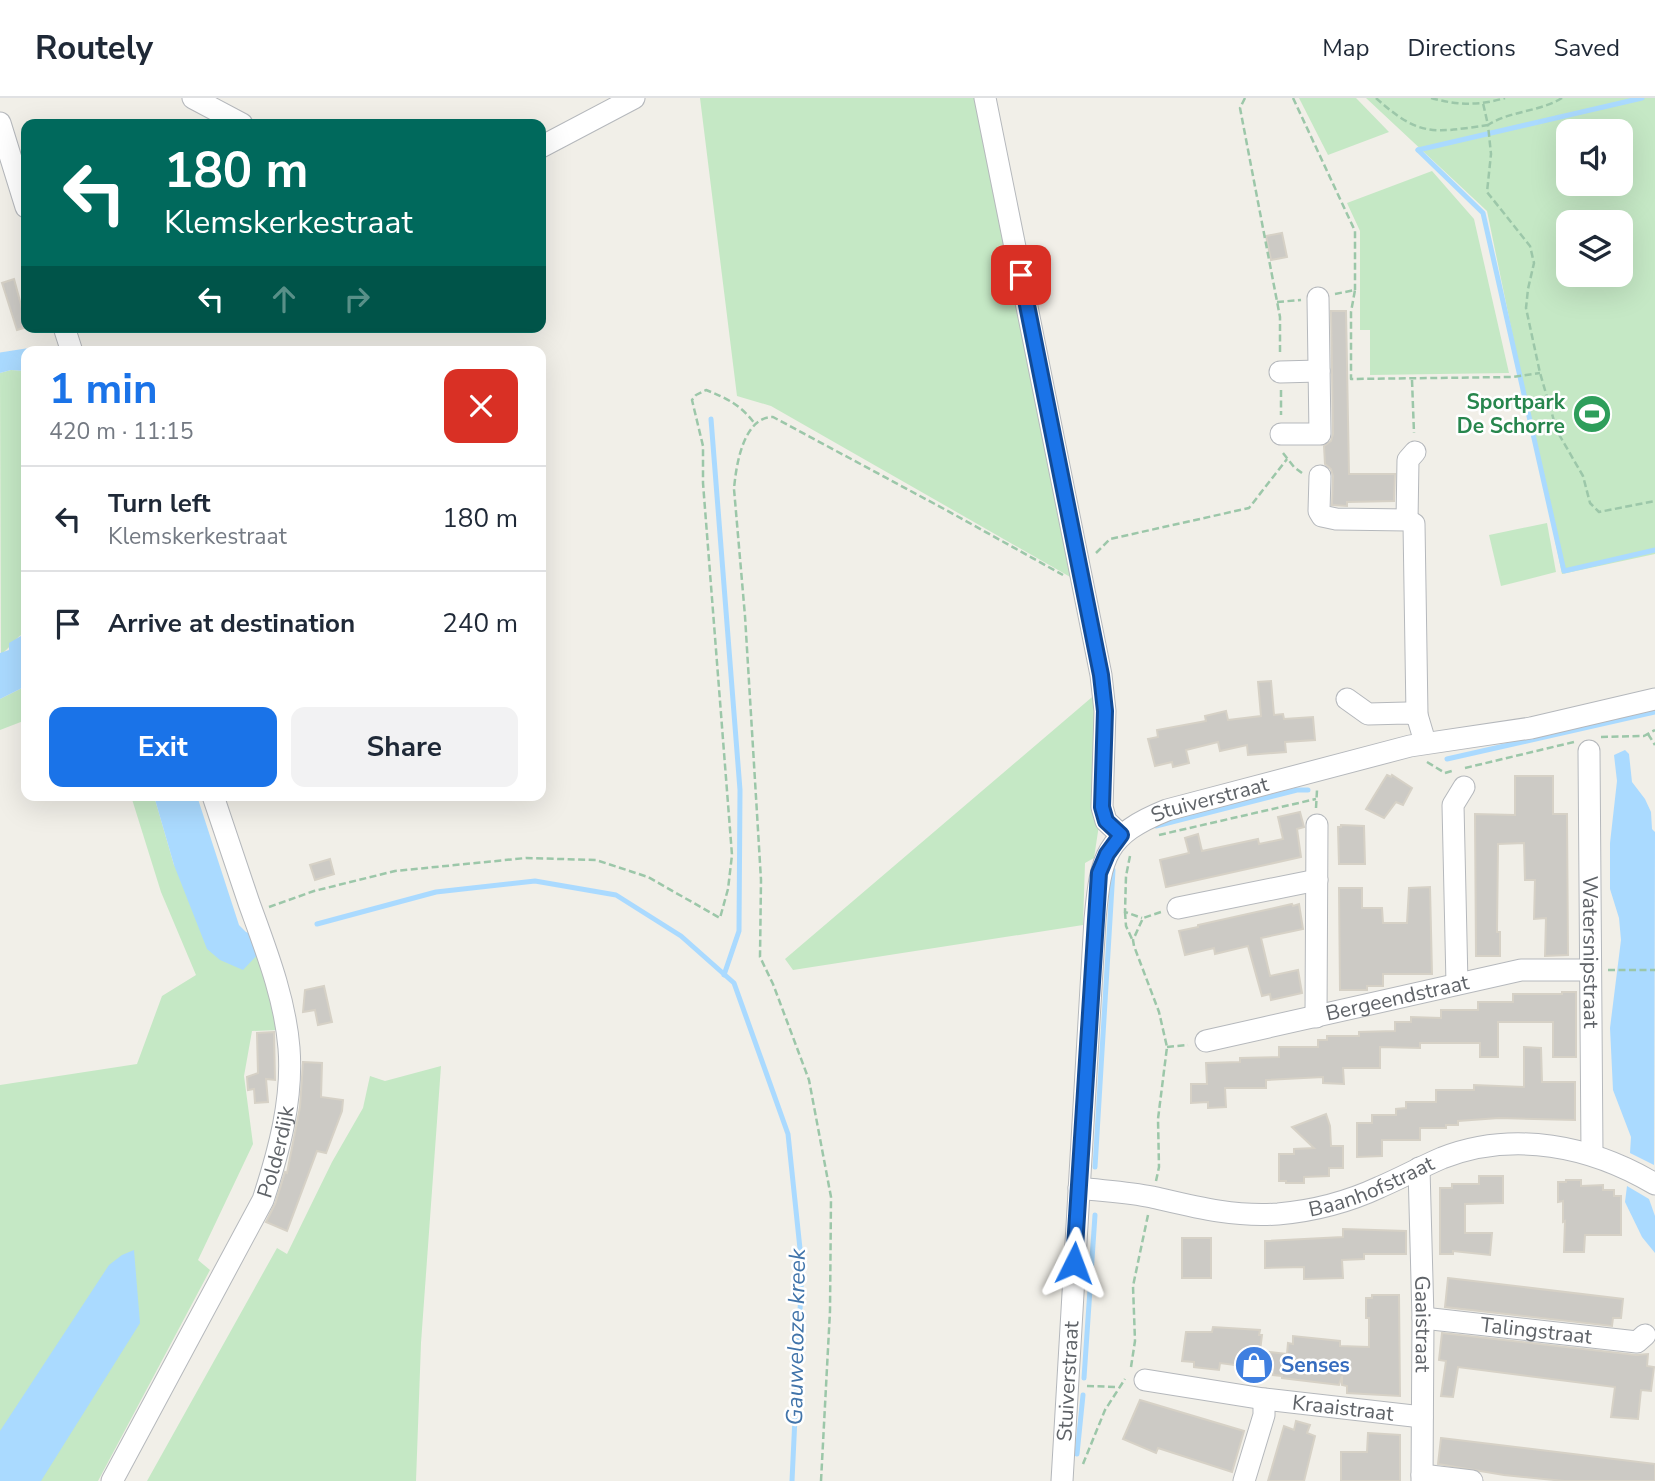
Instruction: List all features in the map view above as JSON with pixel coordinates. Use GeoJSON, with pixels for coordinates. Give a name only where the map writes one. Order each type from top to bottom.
{"type":"FeatureCollection","features":[{"type":"Feature","properties":{"kind":"street"},"geometry":{"type":"LineString","coordinates":[[193,98],[233,119]]}},
{"type":"Feature","properties":{"kind":"street"},"geometry":{"type":"LineString","coordinates":[[546,143],[634,98]]}},
{"type":"Feature","properties":{"kind":"street"},"geometry":{"type":"LineString","coordinates":[[985,98],[1101,675],[1105,711],[1102,807],[1106,821],[1121,835]]}},
{"type":"Feature","properties":{"kind":"street"},"geometry":{"type":"LineString","coordinates":[[0,123],[21,191]]}},
{"type":"Feature","properties":{"kind":"street"},"geometry":{"type":"LineString","coordinates":[[1281,434],[1320,434],[1318,298]]}},
{"type":"Feature","properties":{"kind":"street"},"geometry":{"type":"LineString","coordinates":[[1280,372],[1319,371]]}},
{"type":"Feature","properties":{"kind":"street"},"geometry":{"type":"LineString","coordinates":[[1407,520],[1408,460],[1415,452]]}},
{"type":"Feature","properties":{"kind":"street"},"geometry":{"type":"LineString","coordinates":[[1320,476],[1319,511],[1322,516],[1336,519],[1407,520],[1414,524],[1417,715],[1424,752]]}},
{"type":"Feature","properties":{"kind":"street"},"geometry":{"type":"LineString","coordinates":[[1347,699],[1368,713],[1417,715]]}},
{"type":"Feature","properties":{"kind":"street","name":"Stuiverstraat"},"geometry":{"type":"LineString","coordinates":[[1062,1481],[1099,873],[1107,854],[1121,835],[1146,819],[1167,810],[1655,699]]}},
{"type":"Feature","properties":{"kind":"street","name":"Watersnipstraat"},"geometry":{"type":"LineString","coordinates":[[1589,743],[1600,970],[1592,1154]]}},
{"type":"Feature","properties":{"kind":"street"},"geometry":{"type":"LineString","coordinates":[[1457,984],[1453,805],[1463,778]]}},
{"type":"Feature","properties":{"kind":"street","name":"Polderdijk"},"geometry":{"type":"LineString","coordinates":[[112,1481],[253,1221],[274,1166],[287,1095],[289,1047],[279,992],[215,801]]}},
{"type":"Feature","properties":{"kind":"street"},"geometry":{"type":"LineString","coordinates":[[1316,1017],[1317,825]]}},
{"type":"Feature","properties":{"kind":"street"},"geometry":{"type":"LineString","coordinates":[[1178,908],[1317,880]]}},
{"type":"Feature","properties":{"kind":"street","name":"Bergeendstraat"},"geometry":{"type":"LineString","coordinates":[[1206,1041],[1521,970],[1600,970]]}},
{"type":"Feature","properties":{"kind":"street","name":"Baanhofstraat"},"geometry":{"type":"LineString","coordinates":[[1079,1188],[1128,1193],[1224,1213],[1278,1214],[1354,1198],[1445,1157],[1499,1145],[1548,1146],[1592,1154],[1655,1184]]}},
{"type":"Feature","properties":{"kind":"street","name":"Gaaistraat"},"geometry":{"type":"LineString","coordinates":[[1419,1168],[1423,1318],[1422,1478]]}},
{"type":"Feature","properties":{"kind":"street","name":"Talingstraat"},"geometry":{"type":"LineString","coordinates":[[1423,1318],[1637,1342],[1645,1335]]}},
{"type":"Feature","properties":{"kind":"street","name":"Kraaistraat"},"geometry":{"type":"LineString","coordinates":[[1145,1380],[1264,1399],[1422,1417]]}},
{"type":"Feature","properties":{"kind":"street","name":"Kraaistraat"},"geometry":{"type":"LineString","coordinates":[[1244,1481],[1264,1415],[1264,1399]]}},
{"type":"Feature","properties":{"kind":"street"},"geometry":{"type":"LineString","coordinates":[[1422,1478],[1472,1481]]}},
{"type":"Feature","properties":{"kind":"path"},"geometry":{"type":"LineString","coordinates":[[1245,98],[1240,108],[1277,302]]}},
{"type":"Feature","properties":{"kind":"path"},"geometry":{"type":"LineString","coordinates":[[1293,98],[1355,231],[1355,290]]}},
{"type":"Feature","properties":{"kind":"path"},"geometry":{"type":"LineString","coordinates":[[1376,98],[1415,128],[1443,132],[1488,127],[1497,120],[1548,106],[1562,98]]}},
{"type":"Feature","properties":{"kind":"path"},"geometry":{"type":"LineString","coordinates":[[1431,98],[1457,104],[1483,103],[1505,98]]}},
{"type":"Feature","properties":{"kind":"path"},"geometry":{"type":"LineString","coordinates":[[1483,103],[1491,154],[1487,192],[1534,254],[1526,307],[1540,373],[1558,431],[1583,476],[1594,509],[1607,512],[1655,501]]}},
{"type":"Feature","properties":{"kind":"path"},"geometry":{"type":"LineString","coordinates":[[1351,379],[1513,377],[1540,373]]}},
{"type":"Feature","properties":{"kind":"path"},"geometry":{"type":"LineString","coordinates":[[1412,380],[1415,452]]}},
{"type":"Feature","properties":{"kind":"path"},"geometry":{"type":"LineString","coordinates":[[253,913],[314,891],[395,871],[526,858],[596,860],[648,877],[720,918],[728,889],[732,855],[703,483],[703,446],[692,400],[706,390],[729,399],[745,410],[755,424]]}},
{"type":"Feature","properties":{"kind":"path"},"geometry":{"type":"LineString","coordinates":[[821,1481],[830,1311],[831,1196],[809,1080],[760,957],[758,928],[761,880],[745,616],[734,489],[736,468],[748,434],[764,417],[773,417],[1085,587]]}},
{"type":"Feature","properties":{"kind":"path"},"geometry":{"type":"LineString","coordinates":[[1100,549],[1110,540],[1249,508],[1287,459]]}},
{"type":"Feature","properties":{"kind":"path"},"geometry":{"type":"LineString","coordinates":[[1463,778],[1589,743],[1638,737],[1655,730]]}},
{"type":"Feature","properties":{"kind":"path"},"geometry":{"type":"LineString","coordinates":[[1648,734],[1655,745]]}},
{"type":"Feature","properties":{"kind":"path"},"geometry":{"type":"LineString","coordinates":[[1424,752],[1445,773]]}},
{"type":"Feature","properties":{"kind":"path"},"geometry":{"type":"LineString","coordinates":[[1152,837],[1316,799]]}},
{"type":"Feature","properties":{"kind":"path"},"geometry":{"type":"LineString","coordinates":[[1121,835],[1134,847],[1126,876],[1126,926],[1167,1038],[1158,1119],[1160,1167],[1156,1182]]}},
{"type":"Feature","properties":{"kind":"path"},"geometry":{"type":"LineString","coordinates":[[1125,912],[1143,918],[1178,908]]}},
{"type":"Feature","properties":{"kind":"path"},"geometry":{"type":"LineString","coordinates":[[1133,940],[1143,918]]}},
{"type":"Feature","properties":{"kind":"path"},"geometry":{"type":"LineString","coordinates":[[1600,970],[1655,970]]}},
{"type":"Feature","properties":{"kind":"path"},"geometry":{"type":"LineString","coordinates":[[1081,1469],[1105,1410],[1128,1375],[1133,1355],[1133,1286],[1149,1211]]}},
{"type":"Feature","properties":{"kind":"path"},"geometry":{"type":"LineString","coordinates":[[1066,1387],[1118,1387]]}},
{"type":"Feature","properties":{"kind":"green space"},"geometry":{"type":"Polygon","coordinates":[[[700,98],[978,98],[1079,582],[771,406],[737,396],[700,98]]]}},
{"type":"Feature","properties":{"kind":"green space"},"geometry":{"type":"Polygon","coordinates":[[[1299,98],[1356,98],[1389,132],[1328,155],[1299,98]]]}},
{"type":"Feature","properties":{"kind":"green space","name":"Sportpark De Schorre"},"geometry":{"type":"Polygon","coordinates":[[[1366,98],[1655,98],[1655,554],[1562,574],[1487,211],[1366,98]]]}},
{"type":"Feature","properties":{"kind":"green space"},"geometry":{"type":"Polygon","coordinates":[[[1432,171],[1474,219],[1509,373],[1370,375],[1370,330],[1360,330],[1360,231],[1347,203],[1432,171]]]}},
{"type":"Feature","properties":{"kind":"green space"},"geometry":{"type":"Polygon","coordinates":[[[21,371],[21,635],[1,654],[0,373],[21,371]]]}},
{"type":"Feature","properties":{"kind":"green space"},"geometry":{"type":"Polygon","coordinates":[[[1547,523],[1556,572],[1501,586],[1489,535],[1547,523]]]}},
{"type":"Feature","properties":{"kind":"green space"},"geometry":{"type":"Polygon","coordinates":[[[21,688],[21,722],[0,730],[0,699],[21,688]]]}},
{"type":"Feature","properties":{"kind":"green space"},"geometry":{"type":"Polygon","coordinates":[[[1098,692],[1099,825],[1094,858],[1085,863],[1083,925],[793,970],[785,959],[1098,692]]]}},
{"type":"Feature","properties":{"kind":"green space"},"geometry":{"type":"Polygon","coordinates":[[[133,801],[155,801],[174,865],[261,951],[280,1030],[252,1031],[244,1076],[253,1144],[198,1260],[210,1270],[98,1481],[0,1481],[0,1085],[137,1064],[162,996],[196,975],[161,892],[133,801]]]}},
{"type":"Feature","properties":{"kind":"green space"},"geometry":{"type":"Polygon","coordinates":[[[441,1066],[421,1343],[416,1481],[147,1481],[277,1248],[287,1254],[332,1162],[363,1108],[370,1076],[385,1081],[441,1066]]]}},
{"type":"Feature","properties":{"kind":"water"},"geometry":{"type":"Polygon","coordinates":[[[21,352],[21,371],[0,373],[0,355],[21,352]]]}},
{"type":"Feature","properties":{"kind":"water"},"geometry":{"type":"Polygon","coordinates":[[[21,636],[21,688],[0,699],[0,653],[9,650],[9,643],[21,636]]]}},
{"type":"Feature","properties":{"kind":"water"},"geometry":{"type":"Polygon","coordinates":[[[1625,750],[1629,754],[1632,782],[1651,812],[1652,829],[1655,832],[1654,1165],[1630,1153],[1631,1137],[1613,1090],[1610,1028],[1621,940],[1619,918],[1610,889],[1610,843],[1617,781],[1614,755],[1625,750]]]}},
{"type":"Feature","properties":{"kind":"water"},"geometry":{"type":"Polygon","coordinates":[[[155,801],[199,801],[239,925],[254,935],[261,951],[243,970],[220,960],[207,949],[174,865],[155,801]]]}},
{"type":"Feature","properties":{"kind":"water"},"geometry":{"type":"Polygon","coordinates":[[[1627,1186],[1649,1199],[1655,1216],[1655,1253],[1642,1237],[1625,1202],[1627,1186]]]}},
{"type":"Feature","properties":{"kind":"water"},"geometry":{"type":"Polygon","coordinates":[[[134,1250],[140,1323],[41,1481],[0,1481],[0,1431],[109,1265],[134,1250]]]}},
{"type":"Feature","properties":{"kind":"building"},"geometry":{"type":"Polygon","coordinates":[[[1282,233],[1287,257],[1271,260],[1266,236],[1282,233]]]}},
{"type":"Feature","properties":{"kind":"building"},"geometry":{"type":"Polygon","coordinates":[[[14,279],[21,305],[21,329],[17,330],[2,283],[14,279]]]}},
{"type":"Feature","properties":{"kind":"building"},"geometry":{"type":"Polygon","coordinates":[[[1331,311],[1346,311],[1349,474],[1395,474],[1394,501],[1332,505],[1333,476],[1331,469],[1325,464],[1324,446],[1331,441],[1333,434],[1331,311]]]}},
{"type":"Feature","properties":{"kind":"building"},"geometry":{"type":"Polygon","coordinates":[[[1271,681],[1274,715],[1283,714],[1284,719],[1313,717],[1315,740],[1285,742],[1286,752],[1248,755],[1247,745],[1220,751],[1218,742],[1186,750],[1189,763],[1173,767],[1172,762],[1155,766],[1148,739],[1158,737],[1157,730],[1206,721],[1205,716],[1226,711],[1228,720],[1261,716],[1258,682],[1271,681]]]}},
{"type":"Feature","properties":{"kind":"building"},"geometry":{"type":"Polygon","coordinates":[[[1387,775],[1392,775],[1412,788],[1403,805],[1396,802],[1384,818],[1366,809],[1387,775]]]}},
{"type":"Feature","properties":{"kind":"building"},"geometry":{"type":"Polygon","coordinates":[[[1515,776],[1553,776],[1553,814],[1567,814],[1568,955],[1545,956],[1546,918],[1534,919],[1535,880],[1525,880],[1524,843],[1498,844],[1497,932],[1500,932],[1500,956],[1476,956],[1475,814],[1515,815],[1515,776]]]}},
{"type":"Feature","properties":{"kind":"building"},"geometry":{"type":"Polygon","coordinates":[[[1300,812],[1304,827],[1297,829],[1301,857],[1166,887],[1160,860],[1189,853],[1185,838],[1198,834],[1202,851],[1258,839],[1259,844],[1283,839],[1278,817],[1300,812]]]}},
{"type":"Feature","properties":{"kind":"building"},"geometry":{"type":"Polygon","coordinates":[[[1364,826],[1365,864],[1339,864],[1338,827],[1364,826]]]}},
{"type":"Feature","properties":{"kind":"building"},"geometry":{"type":"Polygon","coordinates":[[[330,859],[334,874],[315,880],[310,865],[330,859]]]}},
{"type":"Feature","properties":{"kind":"building"},"geometry":{"type":"Polygon","coordinates":[[[1430,887],[1432,974],[1383,974],[1383,986],[1367,986],[1367,990],[1340,990],[1339,888],[1362,888],[1362,908],[1382,908],[1383,923],[1407,923],[1409,888],[1430,887]]]}},
{"type":"Feature","properties":{"kind":"building"},"geometry":{"type":"Polygon","coordinates":[[[1299,904],[1303,929],[1261,938],[1270,976],[1298,970],[1302,993],[1271,1000],[1270,994],[1262,996],[1248,946],[1215,954],[1214,948],[1185,955],[1179,931],[1299,904]]]}},
{"type":"Feature","properties":{"kind":"building"},"geometry":{"type":"Polygon","coordinates":[[[324,986],[332,1022],[318,1025],[315,1010],[303,1012],[305,990],[324,986]]]}},
{"type":"Feature","properties":{"kind":"building"},"geometry":{"type":"Polygon","coordinates":[[[1576,992],[1576,1057],[1553,1057],[1553,1022],[1498,1022],[1498,1057],[1480,1057],[1480,1043],[1420,1043],[1420,1048],[1380,1047],[1380,1068],[1343,1068],[1344,1084],[1323,1083],[1323,1077],[1266,1080],[1266,1088],[1225,1088],[1226,1107],[1208,1108],[1208,1102],[1191,1103],[1191,1084],[1207,1084],[1206,1063],[1240,1062],[1240,1058],[1279,1057],[1279,1047],[1318,1047],[1318,1040],[1327,1040],[1327,1036],[1359,1036],[1359,1032],[1395,1031],[1395,1022],[1411,1022],[1411,1017],[1441,1018],[1441,1010],[1478,1010],[1478,1002],[1513,1002],[1513,994],[1576,992]]]}},
{"type":"Feature","properties":{"kind":"building"},"geometry":{"type":"Polygon","coordinates":[[[274,1032],[275,1080],[266,1079],[268,1102],[255,1103],[254,1089],[248,1090],[247,1077],[258,1073],[257,1033],[274,1032]]]}},
{"type":"Feature","properties":{"kind":"building"},"geometry":{"type":"Polygon","coordinates":[[[1524,1047],[1541,1048],[1542,1082],[1575,1082],[1575,1120],[1499,1118],[1458,1121],[1458,1125],[1446,1125],[1446,1128],[1420,1128],[1420,1140],[1382,1140],[1382,1156],[1357,1157],[1357,1123],[1372,1123],[1372,1115],[1396,1115],[1396,1109],[1406,1108],[1406,1102],[1436,1102],[1436,1090],[1474,1090],[1474,1085],[1524,1087],[1524,1047]]]}},
{"type":"Feature","properties":{"kind":"building"},"geometry":{"type":"Polygon","coordinates":[[[303,1062],[322,1063],[321,1097],[343,1100],[342,1111],[326,1153],[317,1151],[287,1231],[266,1222],[285,1172],[287,1173],[300,1107],[303,1062]]]}},
{"type":"Feature","properties":{"kind":"building"},"geometry":{"type":"Polygon","coordinates":[[[1326,1114],[1331,1146],[1343,1146],[1343,1168],[1329,1168],[1329,1176],[1304,1177],[1304,1183],[1279,1181],[1279,1154],[1294,1154],[1294,1149],[1314,1148],[1292,1127],[1326,1114]]]}},
{"type":"Feature","properties":{"kind":"building"},"geometry":{"type":"Polygon","coordinates":[[[1479,1176],[1503,1176],[1503,1203],[1465,1204],[1465,1233],[1492,1233],[1490,1255],[1453,1251],[1453,1254],[1440,1254],[1440,1188],[1452,1188],[1452,1184],[1479,1184],[1479,1176]]]}},
{"type":"Feature","properties":{"kind":"building"},"geometry":{"type":"Polygon","coordinates":[[[1581,1180],[1581,1186],[1603,1185],[1603,1190],[1614,1190],[1614,1196],[1621,1196],[1621,1235],[1585,1235],[1584,1252],[1564,1252],[1565,1221],[1563,1222],[1563,1201],[1558,1202],[1558,1182],[1581,1180]]]}},
{"type":"Feature","properties":{"kind":"building"},"geometry":{"type":"Polygon","coordinates":[[[1343,1229],[1406,1231],[1406,1254],[1364,1254],[1364,1259],[1342,1260],[1343,1278],[1304,1279],[1304,1267],[1265,1268],[1265,1241],[1343,1237],[1343,1229]]]}},
{"type":"Feature","properties":{"kind":"building"},"geometry":{"type":"Polygon","coordinates":[[[1182,1238],[1211,1238],[1211,1278],[1182,1278],[1182,1238]]]}},
{"type":"Feature","properties":{"kind":"building"},"geometry":{"type":"Polygon","coordinates":[[[1448,1278],[1623,1299],[1621,1318],[1613,1318],[1612,1326],[1445,1307],[1448,1278]]]}},
{"type":"Feature","properties":{"kind":"building"},"geometry":{"type":"Polygon","coordinates":[[[1372,1295],[1399,1295],[1400,1396],[1347,1393],[1347,1386],[1342,1385],[1342,1376],[1339,1385],[1282,1378],[1273,1375],[1273,1370],[1220,1363],[1219,1370],[1194,1367],[1194,1362],[1182,1361],[1186,1332],[1212,1332],[1213,1327],[1260,1330],[1260,1351],[1287,1354],[1288,1343],[1293,1344],[1293,1336],[1340,1341],[1340,1346],[1369,1347],[1366,1298],[1372,1298],[1372,1295]]]}},
{"type":"Feature","properties":{"kind":"building"},"geometry":{"type":"Polygon","coordinates":[[[1442,1333],[1636,1355],[1648,1354],[1647,1366],[1654,1367],[1651,1391],[1641,1390],[1638,1419],[1611,1417],[1615,1387],[1458,1367],[1453,1397],[1441,1396],[1446,1361],[1439,1360],[1442,1333]]]}},
{"type":"Feature","properties":{"kind":"building"},"geometry":{"type":"Polygon","coordinates":[[[1140,1400],[1244,1431],[1232,1472],[1158,1448],[1156,1453],[1123,1439],[1140,1400]]]}},
{"type":"Feature","properties":{"kind":"building"},"geometry":{"type":"Polygon","coordinates":[[[1296,1421],[1310,1425],[1307,1433],[1315,1436],[1304,1481],[1268,1481],[1284,1426],[1294,1430],[1296,1421]]]}},
{"type":"Feature","properties":{"kind":"building"},"geometry":{"type":"Polygon","coordinates":[[[1368,1433],[1400,1435],[1400,1481],[1341,1481],[1341,1452],[1367,1452],[1368,1433]]]}},
{"type":"Feature","properties":{"kind":"building"},"geometry":{"type":"Polygon","coordinates":[[[1441,1438],[1655,1464],[1655,1481],[1564,1481],[1438,1464],[1441,1438]]]}},
{"type":"Feature","properties":{"kind":"waterway"},"geometry":{"type":"LineString","coordinates":[[1418,150],[1642,98]]}},
{"type":"Feature","properties":{"kind":"waterway"},"geometry":{"type":"LineString","coordinates":[[1418,150],[1483,213],[1564,571],[1655,550]]}},
{"type":"Feature","properties":{"kind":"waterway"},"geometry":{"type":"LineString","coordinates":[[0,355],[21,352]]}},
{"type":"Feature","properties":{"kind":"waterway"},"geometry":{"type":"LineString","coordinates":[[711,419],[740,790],[739,931],[724,975]]}},
{"type":"Feature","properties":{"kind":"waterway"},"geometry":{"type":"LineString","coordinates":[[1447,759],[1655,712]]}},
{"type":"Feature","properties":{"kind":"waterway"},"geometry":{"type":"LineString","coordinates":[[1156,826],[1297,790],[1308,790]]}},
{"type":"Feature","properties":{"kind":"waterway"},"geometry":{"type":"LineString","coordinates":[[1095,1167],[1113,870]]}},
{"type":"Feature","properties":{"kind":"waterway","name":"Gauweloze kreek"},"geometry":{"type":"LineString","coordinates":[[317,924],[436,892],[535,881],[616,895],[681,936],[734,983],[788,1134],[802,1268],[792,1481]]}},
{"type":"Feature","properties":{"kind":"waterway"},"geometry":{"type":"LineString","coordinates":[[1084,1378],[1095,1215]]}},
{"type":"Feature","properties":{"kind":"waterway"},"geometry":{"type":"LineString","coordinates":[[1077,1454],[1083,1395]]}},
{"type":"Feature","properties":{"kind":"place","name":"Sportpark De Schorre"},"geometry":{"type":"Point","coordinates":[1592,414]}},
{"type":"Feature","properties":{"kind":"place","name":"Senses"},"geometry":{"type":"Point","coordinates":[1254,1365]}},
{"type":"Feature","properties":{"kind":"route"},"geometry":{"type":"LineString","coordinates":[[1021,275],[1101,675],[1105,711],[1102,807],[1106,821],[1121,835],[1107,854],[1099,873],[1074,1263]]}}]}
